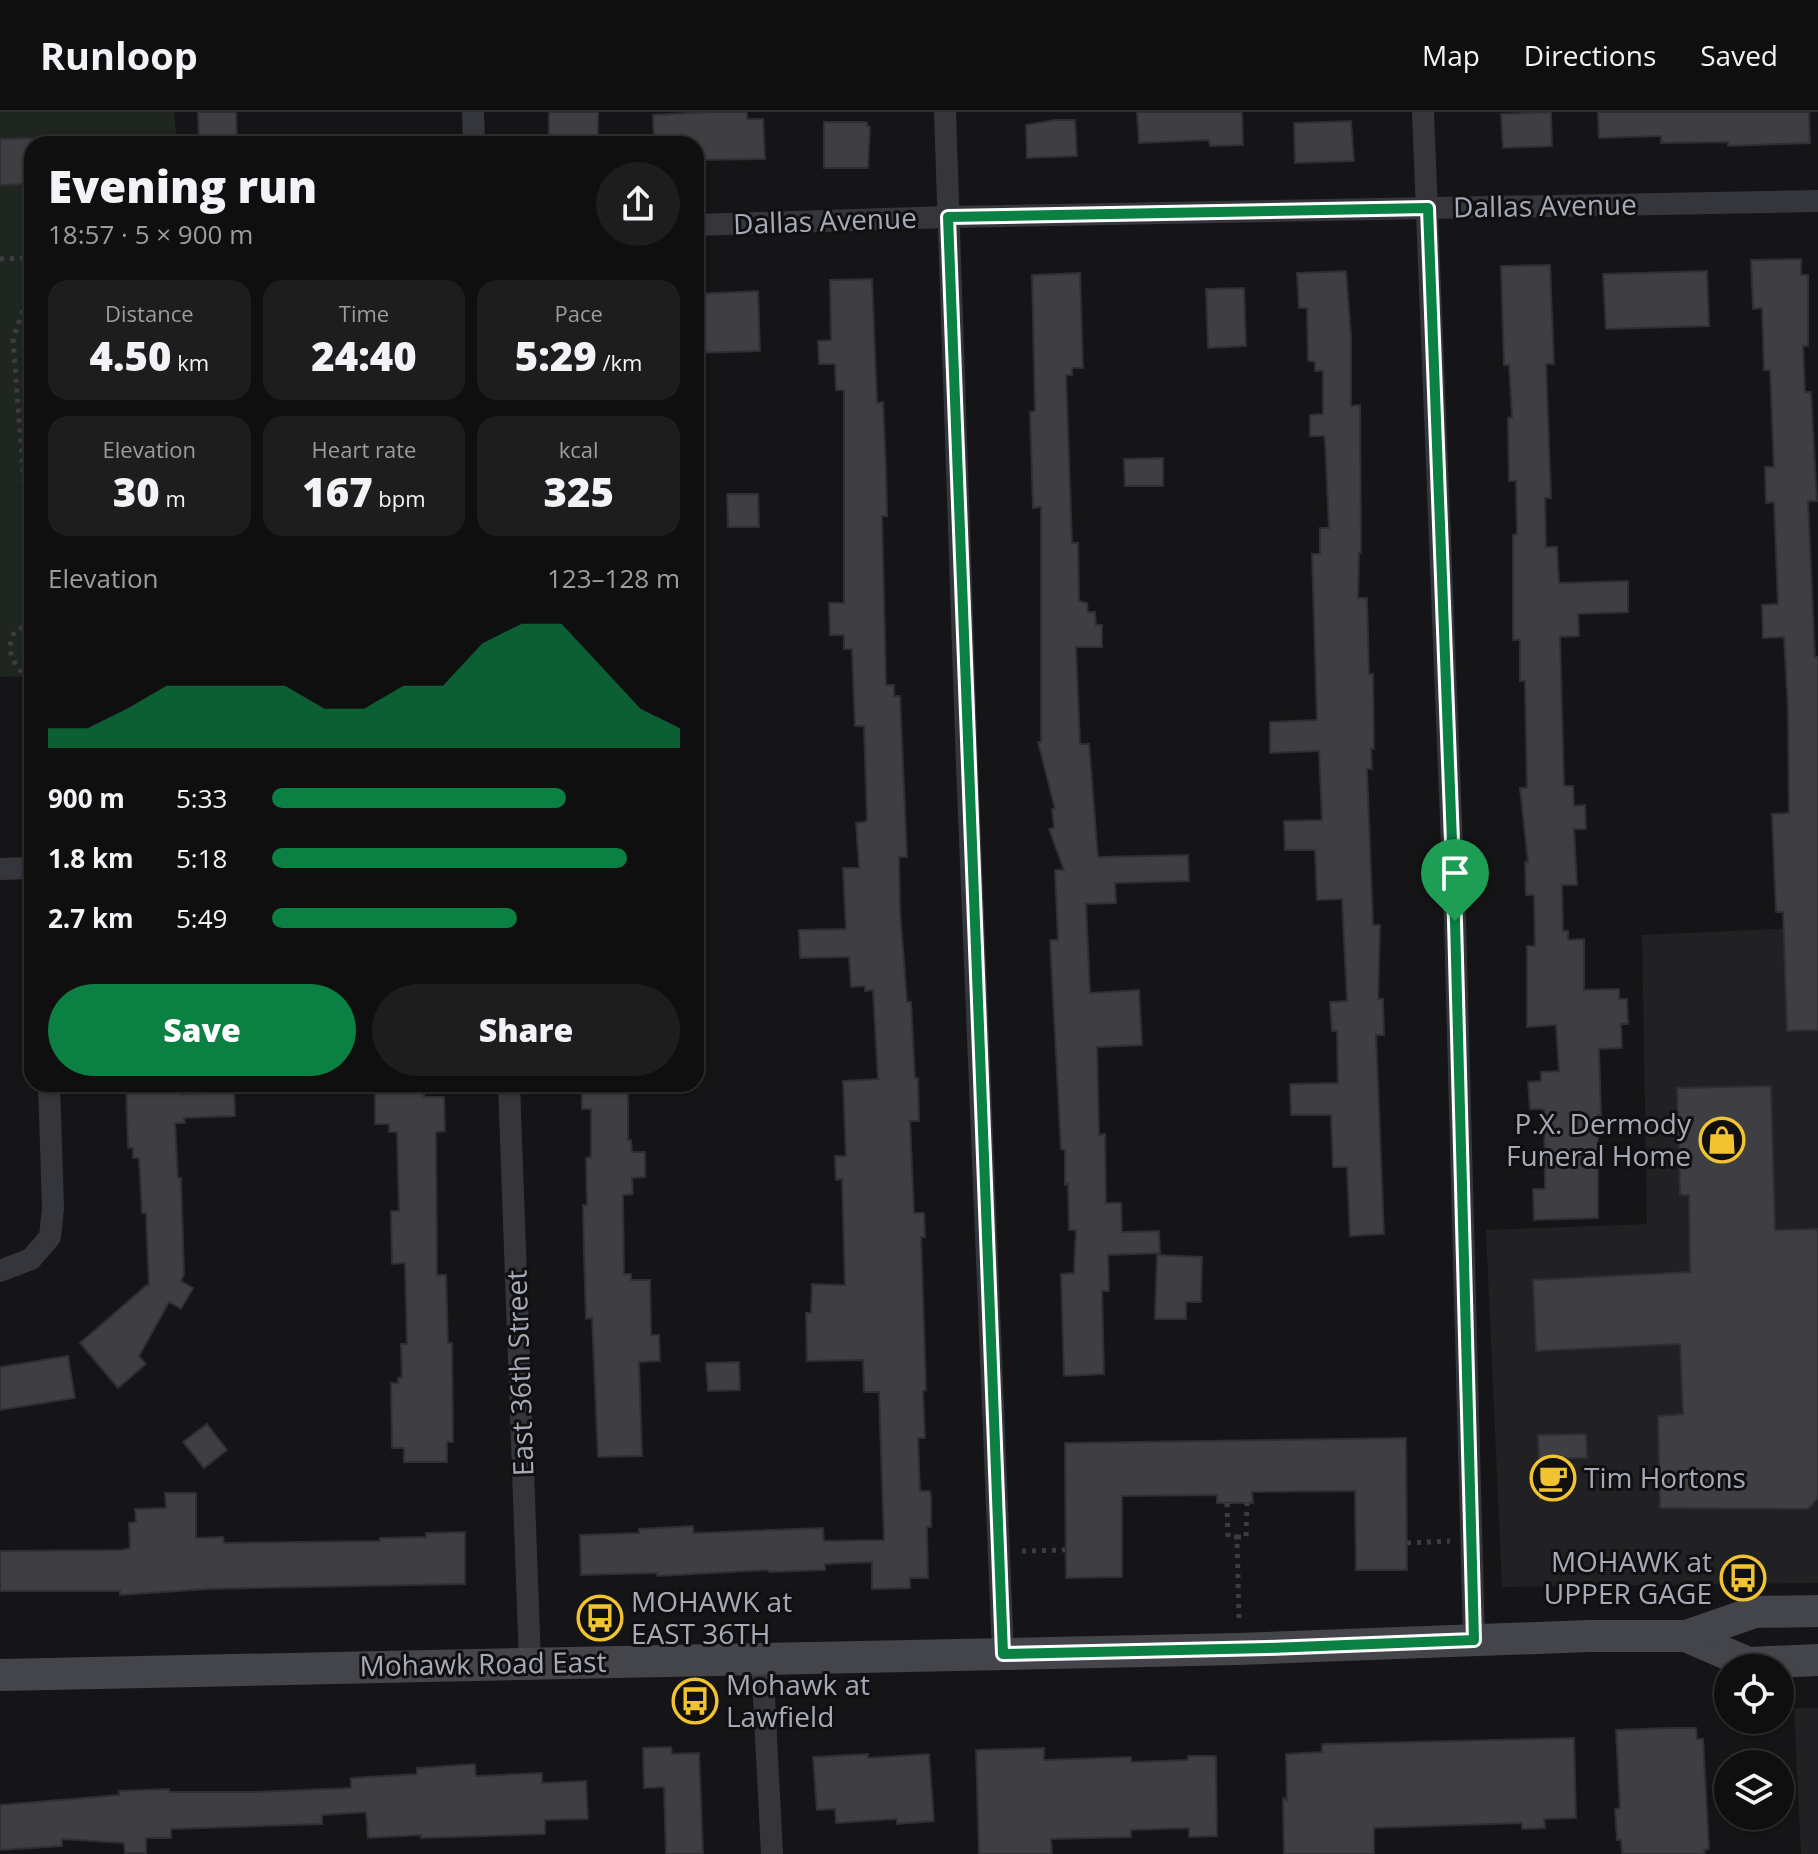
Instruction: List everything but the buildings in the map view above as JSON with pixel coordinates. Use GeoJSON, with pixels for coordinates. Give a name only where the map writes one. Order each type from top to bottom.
{"type":"FeatureCollection","features":[{"type":"Feature","properties":{"kind":"main road","name":"Mohawk Road East"},"geometry":{"type":"LineString","coordinates":[[0,1675],[1239,1649],[1686,1636],[1755,1612],[1818,1611]]}},
{"type":"Feature","properties":{"kind":"main road","name":"Mohawk Road East"},"geometry":{"type":"LineString","coordinates":[[1686,1636],[1748,1663],[1818,1660]]}},
{"type":"Feature","properties":{"kind":"street"},"geometry":{"type":"LineString","coordinates":[[473,112],[474,136]]}},
{"type":"Feature","properties":{"kind":"street"},"geometry":{"type":"LineString","coordinates":[[945,112],[1003,1654]]}},
{"type":"Feature","properties":{"kind":"street"},"geometry":{"type":"LineString","coordinates":[[1423,112],[1455,921],[1474,1640]]}},
{"type":"Feature","properties":{"kind":"street","name":"Dallas Avenue"},"geometry":{"type":"LineString","coordinates":[[704,225],[948,217],[1818,201]]}},
{"type":"Feature","properties":{"kind":"street"},"geometry":{"type":"LineString","coordinates":[[0,869],[24,868]]}},
{"type":"Feature","properties":{"kind":"street"},"geometry":{"type":"LineString","coordinates":[[0,1271],[31,1259],[50,1237],[53,1208],[49,1092]]}},
{"type":"Feature","properties":{"kind":"street","name":"East 36th Street"},"geometry":{"type":"LineString","coordinates":[[509,1092],[530,1663]]}},
{"type":"Feature","properties":{"kind":"street"},"geometry":{"type":"LineString","coordinates":[[762,1659],[772,1854]]}},
{"type":"Feature","properties":{"kind":"path"},"geometry":{"type":"LineString","coordinates":[[0,259],[24,258]]}},
{"type":"Feature","properties":{"kind":"path"},"geometry":{"type":"LineString","coordinates":[[24,308],[13,339],[24,484]]}},
{"type":"Feature","properties":{"kind":"path"},"geometry":{"type":"LineString","coordinates":[[24,627],[15,631],[10,644],[11,658],[24,674]]}},
{"type":"Feature","properties":{"kind":"path"},"geometry":{"type":"LineString","coordinates":[[1227,1503],[1228,1537],[1246,1537],[1247,1503]]}},
{"type":"Feature","properties":{"kind":"path"},"geometry":{"type":"LineString","coordinates":[[1237,1537],[1239,1649]]}},
{"type":"Feature","properties":{"kind":"path"},"geometry":{"type":"LineString","coordinates":[[1407,1543],[1472,1540]]}},
{"type":"Feature","properties":{"kind":"path"},"geometry":{"type":"LineString","coordinates":[[999,1551],[1065,1550]]}},
{"type":"Feature","properties":{"kind":"shaded area"},"geometry":{"type":"Polygon","coordinates":[[[0,112],[174,112],[176,136],[24,136],[24,676],[0,677],[0,112]]]}},
{"type":"Feature","properties":{"kind":"shaded area"},"geometry":{"type":"Polygon","coordinates":[[[1818,927],[1818,1583],[1502,1587],[1486,1230],[1647,1224],[1642,935],[1818,927]]]}},
{"type":"Feature","properties":{"kind":"shaded area"},"geometry":{"type":"Polygon","coordinates":[[[1794,1708],[1818,1708],[1818,1854],[1801,1854],[1794,1708]]]}},
{"type":"Feature","properties":{"kind":"place","name":"P.X. Dermody Funeral Home"},"geometry":{"type":"Point","coordinates":[1722,1140]}},
{"type":"Feature","properties":{"kind":"place","name":"Tim Hortons"},"geometry":{"type":"Point","coordinates":[1553,1478]}},
{"type":"Feature","properties":{"kind":"place","name":"MOHAWK at UPPER GAGE"},"geometry":{"type":"Point","coordinates":[1743,1578]}},
{"type":"Feature","properties":{"kind":"place","name":"MOHAWK at EAST 36TH"},"geometry":{"type":"Point","coordinates":[600,1618]}},
{"type":"Feature","properties":{"kind":"place","name":"Mohawk at Lawfield"},"geometry":{"type":"Point","coordinates":[695,1701]}},
{"type":"Feature","properties":{"kind":"route"},"geometry":{"type":"LineString","coordinates":[[1428,208],[1455,921],[1474,1640],[1003,1654],[948,217],[1428,208]]}}]}
